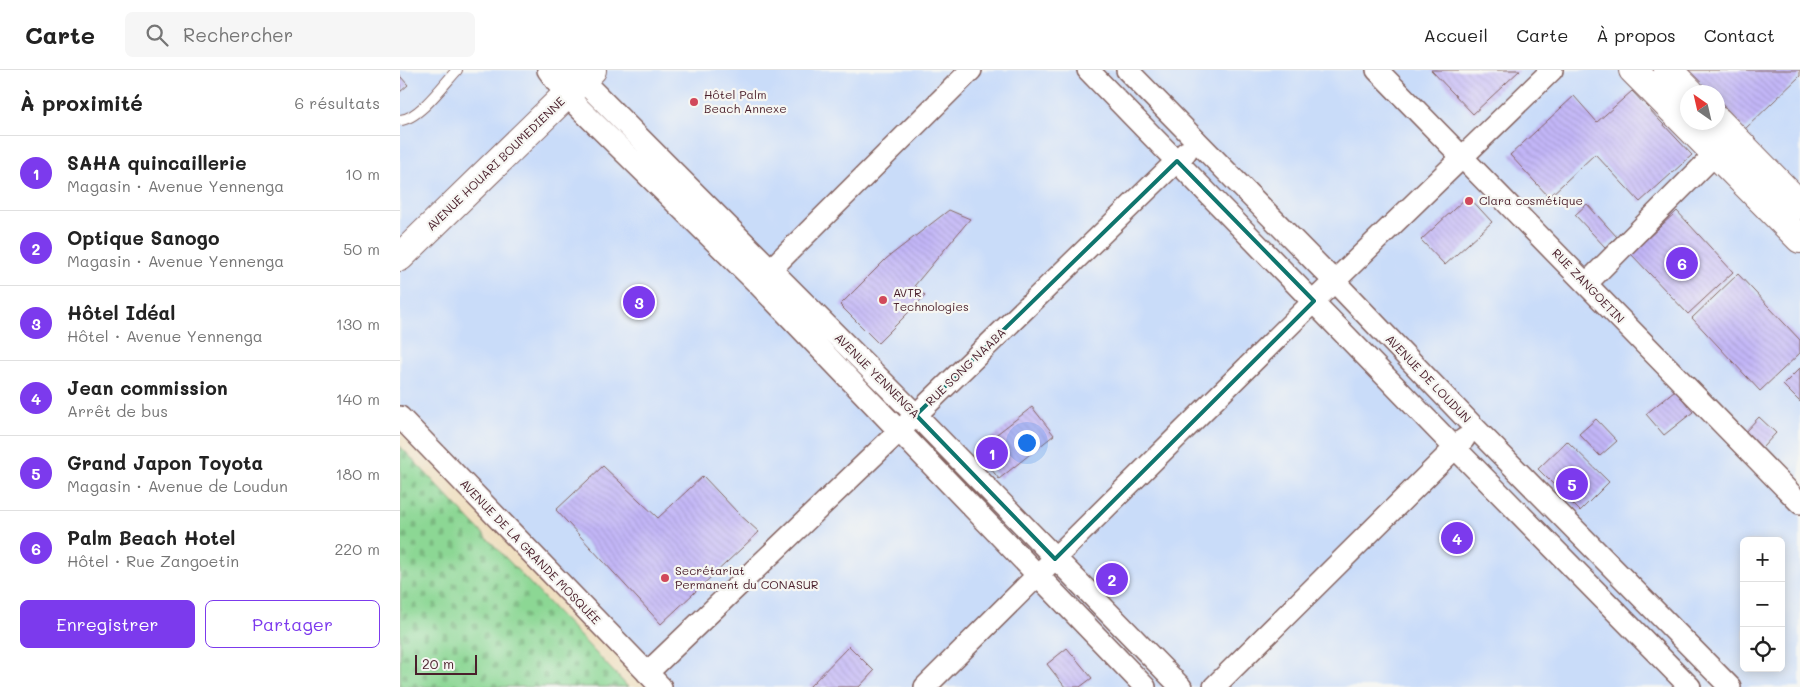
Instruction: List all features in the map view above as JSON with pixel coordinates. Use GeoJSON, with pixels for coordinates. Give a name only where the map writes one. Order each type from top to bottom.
{"type":"FeatureCollection","features":[{"type":"Feature","properties":{"kind":"main road"},"geometry":{"type":"LineString","coordinates":[[1633,70],[1715,154],[1789,205]]}},
{"type":"Feature","properties":{"kind":"main road"},"geometry":{"type":"LineString","coordinates":[[1668,70],[1683,85]]}},
{"type":"Feature","properties":{"kind":"main road","name":"AVENUE HOUARI BOUMEDIENNE"},"geometry":{"type":"LineString","coordinates":[[400,257],[577,79]]}},
{"type":"Feature","properties":{"kind":"main road"},"geometry":{"type":"LineString","coordinates":[[1725,129],[1789,205],[1800,239]]}},
{"type":"Feature","properties":{"kind":"street","name":"AVENUE YENNENGA"},"geometry":{"type":"LineString","coordinates":[[548,70],[577,79],[764,276],[900,431],[1145,687]]}},
{"type":"Feature","properties":{"kind":"street"},"geometry":{"type":"LineString","coordinates":[[764,276],[971,70]]}},
{"type":"Feature","properties":{"kind":"street"},"geometry":{"type":"LineString","coordinates":[[1088,70],[1690,687]]}},
{"type":"Feature","properties":{"kind":"street","name":"AVENUE DE LOUDUN"},"geometry":{"type":"LineString","coordinates":[[1127,70],[1730,687]]}},
{"type":"Feature","properties":{"kind":"street","name":"RUE ZANGOETIN"},"geometry":{"type":"LineString","coordinates":[[1377,70],[1800,503]]}},
{"type":"Feature","properties":{"kind":"street"},"geometry":{"type":"LineString","coordinates":[[925,687],[1039,576],[1334,281],[1552,70]]}},
{"type":"Feature","properties":{"kind":"street","name":"RUE SONG NAABA"},"geometry":{"type":"LineString","coordinates":[[654,680],[900,431],[1196,142]]}},
{"type":"Feature","properties":{"kind":"street"},"geometry":{"type":"LineString","coordinates":[[1586,284],[1715,154]]}},
{"type":"Feature","properties":{"kind":"street","name":"AVENUE YENNENGA"},"geometry":{"type":"LineString","coordinates":[[764,276],[916,416],[1180,687]]}},
{"type":"Feature","properties":{"kind":"street","name":"AVENUE DE LA GRANDE MOSQUÉE"},"geometry":{"type":"LineString","coordinates":[[400,417],[654,680]]}},
{"type":"Feature","properties":{"kind":"street"},"geometry":{"type":"LineString","coordinates":[[1214,687],[1475,428]]}},
{"type":"Feature","properties":{"kind":"lane"},"geometry":{"type":"LineString","coordinates":[[400,120],[407,120],[420,110],[457,70]]}},
{"type":"Feature","properties":{"kind":"highlighted area"},"geometry":{"type":"Polygon","coordinates":[[[1177,161],[1314,301],[1055,559],[916,415],[1177,161]]]}},
{"type":"Feature","properties":{"kind":"shaded area"},"geometry":{"type":"Polygon","coordinates":[[[400,70],[1800,70],[1800,687],[661,687],[400,417],[400,70]]]}},
{"type":"Feature","properties":{"kind":"green space"},"geometry":{"type":"Polygon","coordinates":[[[400,446],[628,687],[400,687],[400,446]]]}},
{"type":"Feature","properties":{"kind":"building"},"geometry":{"type":"Polygon","coordinates":[[[1431,70],[1520,70],[1473,114],[1431,70]]]}},
{"type":"Feature","properties":{"kind":"building"},"geometry":{"type":"Polygon","coordinates":[[[1688,70],[1800,70],[1800,76],[1745,129],[1725,108],[1725,85],[1703,85],[1688,70]]]}},
{"type":"Feature","properties":{"kind":"building"},"geometry":{"type":"Polygon","coordinates":[[[400,76],[408,85],[400,92],[400,76]]]}},
{"type":"Feature","properties":{"kind":"building"},"geometry":{"type":"Polygon","coordinates":[[[1632,91],[1692,155],[1640,202],[1595,154],[1549,197],[1510,155],[1574,96],[1597,122],[1632,91]]]}},
{"type":"Feature","properties":{"kind":"building"},"geometry":{"type":"Polygon","coordinates":[[[1468,196],[1492,222],[1445,265],[1421,240],[1468,196]]]}},
{"type":"Feature","properties":{"kind":"building"},"geometry":{"type":"Polygon","coordinates":[[[1587,204],[1617,237],[1605,247],[1575,215],[1587,204]]]}},
{"type":"Feature","properties":{"kind":"building"},"geometry":{"type":"Polygon","coordinates":[[[949,210],[970,219],[915,285],[925,296],[878,343],[840,305],[887,258],[949,210]]]}},
{"type":"Feature","properties":{"kind":"building"},"geometry":{"type":"Polygon","coordinates":[[[1677,211],[1733,272],[1688,314],[1631,254],[1677,211]]]}},
{"type":"Feature","properties":{"kind":"building"},"geometry":{"type":"Polygon","coordinates":[[[1738,274],[1800,340],[1800,353],[1760,391],[1692,318],[1738,274]]]}},
{"type":"Feature","properties":{"kind":"building"},"geometry":{"type":"Polygon","coordinates":[[[1800,368],[1800,402],[1783,385],[1800,368]]]}},
{"type":"Feature","properties":{"kind":"building"},"geometry":{"type":"Polygon","coordinates":[[[1675,390],[1693,412],[1664,435],[1646,414],[1675,390]]]}},
{"type":"Feature","properties":{"kind":"building"},"geometry":{"type":"Polygon","coordinates":[[[1032,407],[1054,435],[999,479],[976,450],[1032,407]]]}},
{"type":"Feature","properties":{"kind":"building"},"geometry":{"type":"Polygon","coordinates":[[[1759,417],[1776,433],[1761,449],[1744,433],[1759,417]]]}},
{"type":"Feature","properties":{"kind":"building"},"geometry":{"type":"Polygon","coordinates":[[[1596,419],[1617,441],[1600,456],[1579,434],[1596,419]]]}},
{"type":"Feature","properties":{"kind":"building"},"geometry":{"type":"Polygon","coordinates":[[[1567,441],[1609,482],[1580,511],[1538,469],[1567,441]]]}},
{"type":"Feature","properties":{"kind":"building","name":"Secrétariat Permanent du CONASUR"},"geometry":{"type":"Polygon","coordinates":[[[603,466],[658,518],[703,476],[759,532],[661,624],[556,510],[603,466]]]}},
{"type":"Feature","properties":{"kind":"building"},"geometry":{"type":"Polygon","coordinates":[[[849,646],[874,671],[859,687],[809,687],[849,646]]]}},
{"type":"Feature","properties":{"kind":"building"},"geometry":{"type":"Polygon","coordinates":[[[1067,648],[1092,678],[1080,687],[1065,687],[1047,664],[1067,648]]]}},
{"type":"Feature","properties":{"kind":"place","name":"Hôtel Palm Beach Annexe"},"geometry":{"type":"Point","coordinates":[694,102]}},
{"type":"Feature","properties":{"kind":"place","name":"Clara cosmétique"},"geometry":{"type":"Point","coordinates":[1469,201]}},
{"type":"Feature","properties":{"kind":"place","name":"Palm Beach Hotel"},"geometry":{"type":"Point","coordinates":[1682,263]}},
{"type":"Feature","properties":{"kind":"place","name":"AVTR Technologies"},"geometry":{"type":"Point","coordinates":[883,300]}},
{"type":"Feature","properties":{"kind":"place","name":"Hôtel Idéal"},"geometry":{"type":"Point","coordinates":[639,302]}},
{"type":"Feature","properties":{"kind":"place","name":"SAHA quincaillerie"},"geometry":{"type":"Point","coordinates":[992,453]}},
{"type":"Feature","properties":{"kind":"place","name":"Grand Japon Toyota"},"geometry":{"type":"Point","coordinates":[1572,484]}},
{"type":"Feature","properties":{"kind":"place","name":"Jean commission"},"geometry":{"type":"Point","coordinates":[1457,538]}},
{"type":"Feature","properties":{"kind":"place","name":"Secrétariat Permanent du CONASUR"},"geometry":{"type":"Point","coordinates":[665,578]}},
{"type":"Feature","properties":{"kind":"place","name":"Optique Sanogo"},"geometry":{"type":"Point","coordinates":[1112,579]}}]}
